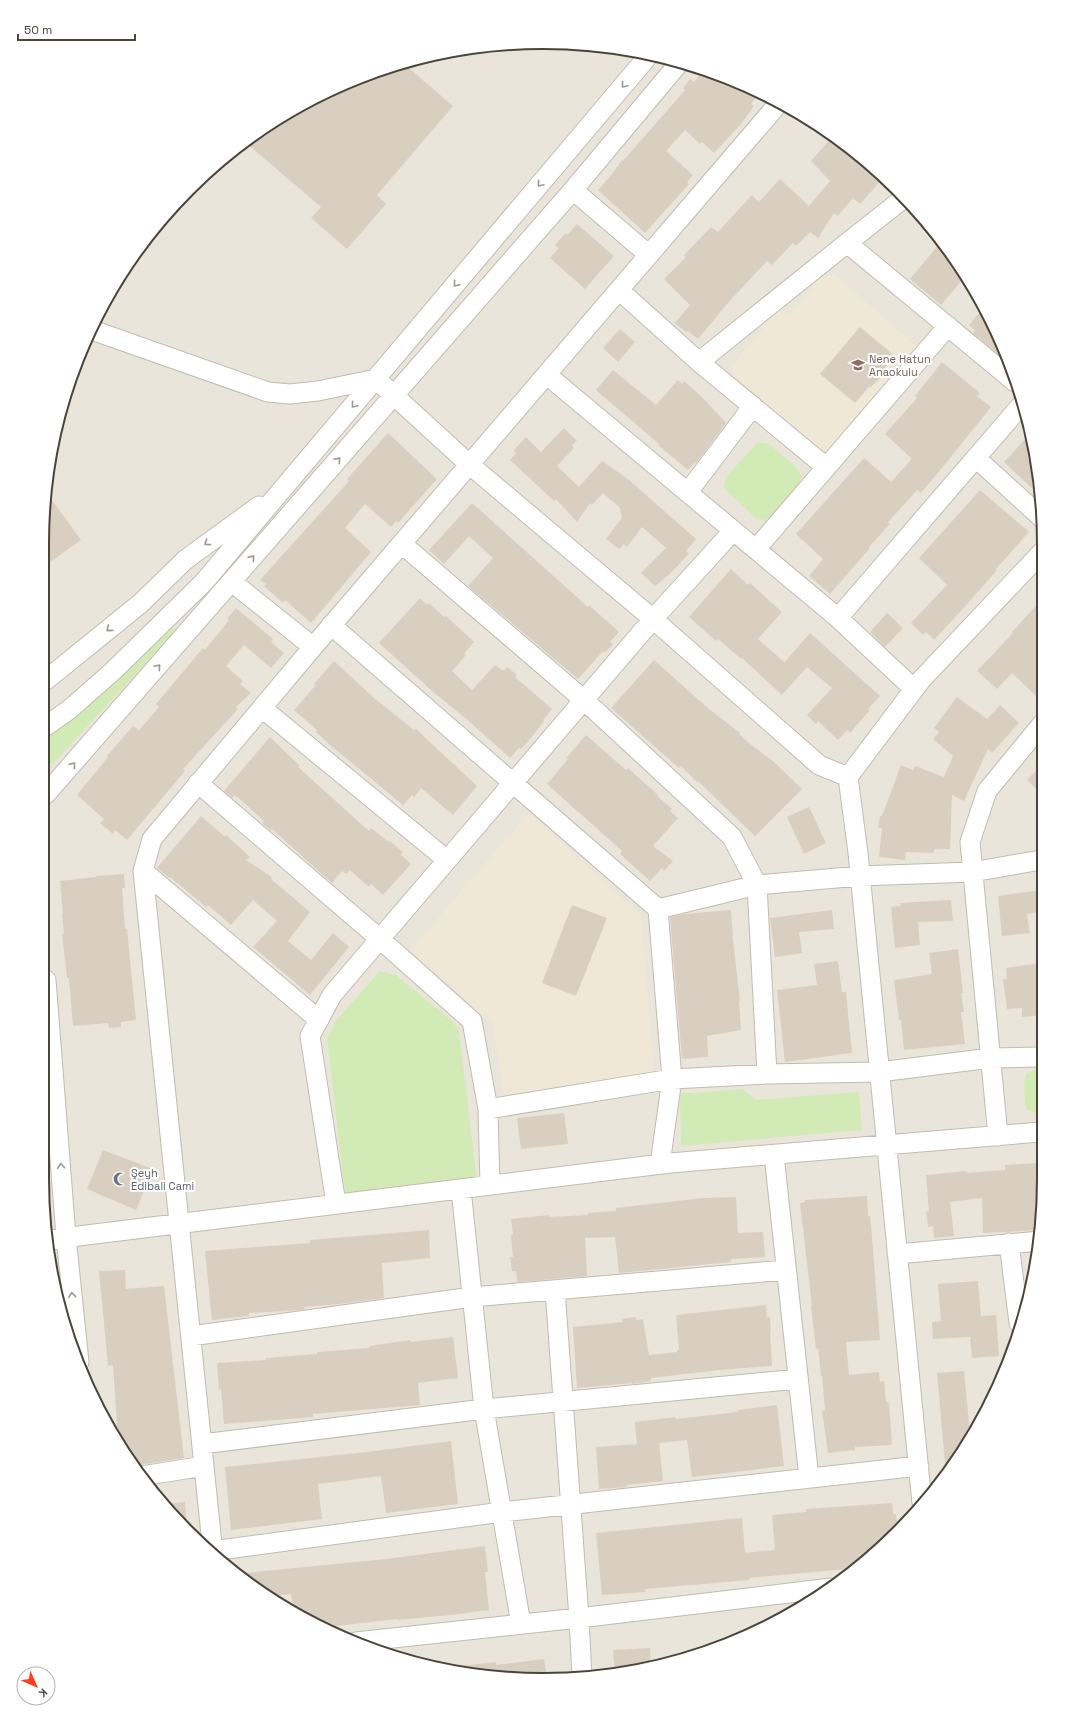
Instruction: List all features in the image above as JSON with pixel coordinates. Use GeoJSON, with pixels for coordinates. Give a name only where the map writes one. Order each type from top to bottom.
{"type":"FeatureCollection","features":[{"type":"Feature","properties":{"kind":"street"},"geometry":{"type":"LineString","coordinates":[[49,724],[70,709],[113,671],[204,582],[645,60]]}},
{"type":"Feature","properties":{"kind":"street"},"geometry":{"type":"LineString","coordinates":[[49,791],[573,190],[676,67]]}},
{"type":"Feature","properties":{"kind":"street"},"geometry":{"type":"LineString","coordinates":[[211,1544],[180,1223],[143,871],[152,839],[312,647],[470,466],[775,107]]}},
{"type":"Feature","properties":{"kind":"street"},"geometry":{"type":"LineString","coordinates":[[573,190],[650,255]]}},
{"type":"Feature","properties":{"kind":"street"},"geometry":{"type":"LineString","coordinates":[[699,362],[899,202]]}},
{"type":"Feature","properties":{"kind":"street"},"geometry":{"type":"LineString","coordinates":[[847,243],[1008,376]]}},
{"type":"Feature","properties":{"kind":"street"},"geometry":{"type":"LineString","coordinates":[[619,290],[699,362],[826,467]]}},
{"type":"Feature","properties":{"kind":"street"},"geometry":{"type":"LineString","coordinates":[[756,549],[948,326]]}},
{"type":"Feature","properties":{"kind":"street"},"geometry":{"type":"LineString","coordinates":[[97,332],[268,392],[290,394],[318,391],[376,379]]}},
{"type":"Feature","properties":{"kind":"street"},"geometry":{"type":"LineString","coordinates":[[547,375],[838,618],[914,689]]}},
{"type":"Feature","properties":{"kind":"street"},"geometry":{"type":"LineString","coordinates":[[376,379],[470,466],[653,619],[819,764],[848,778]]}},
{"type":"Feature","properties":{"kind":"street"},"geometry":{"type":"LineString","coordinates":[[688,492],[753,406]]}},
{"type":"Feature","properties":{"kind":"street"},"geometry":{"type":"LineString","coordinates":[[838,618],[1018,409]]}},
{"type":"Feature","properties":{"kind":"street"},"geometry":{"type":"LineString","coordinates":[[976,458],[1036,513]]}},
{"type":"Feature","properties":{"kind":"street"},"geometry":{"type":"LineString","coordinates":[[49,678],[140,603],[185,560],[284,488]]}},
{"type":"Feature","properties":{"kind":"street"},"geometry":{"type":"LineString","coordinates":[[336,1204],[310,1036],[332,995],[653,619],[734,531]]}},
{"type":"Feature","properties":{"kind":"street"},"geometry":{"type":"LineString","coordinates":[[402,544],[584,700],[732,837],[757,885],[767,1074]]}},
{"type":"Feature","properties":{"kind":"street"},"geometry":{"type":"LineString","coordinates":[[921,1496],[878,1072],[860,876],[848,778],[914,689],[1037,557]]}},
{"type":"Feature","properties":{"kind":"street"},"geometry":{"type":"LineString","coordinates":[[232,582],[312,647]]}},
{"type":"Feature","properties":{"kind":"street"},"geometry":{"type":"LineString","coordinates":[[331,625],[658,909],[672,1080],[660,1164]]}},
{"type":"Feature","properties":{"kind":"street"},"geometry":{"type":"LineString","coordinates":[[262,708],[447,860]]}},
{"type":"Feature","properties":{"kind":"street"},"geometry":{"type":"LineString","coordinates":[[998,1136],[970,842],[987,791],[1037,730]]}},
{"type":"Feature","properties":{"kind":"street"},"geometry":{"type":"LineString","coordinates":[[198,783],[380,939],[472,1021],[488,1109],[490,1185]]}},
{"type":"Feature","properties":{"kind":"street"},"geometry":{"type":"LineString","coordinates":[[658,909],[757,885],[860,876],[972,872],[1037,861]]}},
{"type":"Feature","properties":{"kind":"street"},"geometry":{"type":"LineString","coordinates":[[143,871],[319,1020]]}},
{"type":"Feature","properties":{"kind":"street"},"geometry":{"type":"LineString","coordinates":[[49,1019],[66,1237],[77,1343]]}},
{"type":"Feature","properties":{"kind":"street"},"geometry":{"type":"LineString","coordinates":[[488,1109],[672,1080],[767,1074],[878,1072],[991,1058],[1037,1057]]}},
{"type":"Feature","properties":{"kind":"street"},"geometry":{"type":"LineString","coordinates":[[53,1239],[660,1164],[1037,1132]]}},
{"type":"Feature","properties":{"kind":"street"},"geometry":{"type":"LineString","coordinates":[[774,1155],[809,1478]]}},
{"type":"Feature","properties":{"kind":"street"},"geometry":{"type":"LineString","coordinates":[[461,1189],[484,1409],[521,1624]]}},
{"type":"Feature","properties":{"kind":"street"},"geometry":{"type":"LineString","coordinates":[[897,1254],[1033,1241]]}},
{"type":"Feature","properties":{"kind":"street"},"geometry":{"type":"LineString","coordinates":[[1009,1244],[1017,1317]]}},
{"type":"Feature","properties":{"kind":"street"},"geometry":{"type":"LineString","coordinates":[[191,1336],[472,1297],[786,1270]]}},
{"type":"Feature","properties":{"kind":"street"},"geometry":{"type":"LineString","coordinates":[[554,1290],[571,1504],[582,1671]]}},
{"type":"Feature","properties":{"kind":"street"},"geometry":{"type":"LineString","coordinates":[[202,1444],[484,1409],[798,1379]]}},
{"type":"Feature","properties":{"kind":"street"},"geometry":{"type":"LineString","coordinates":[[148,1475],[204,1466]]}},
{"type":"Feature","properties":{"kind":"street"},"geometry":{"type":"LineString","coordinates":[[219,1552],[502,1512],[919,1466]]}},
{"type":"Feature","properties":{"kind":"street"},"geometry":{"type":"LineString","coordinates":[[368,1641],[579,1618],[818,1590]]}},
{"type":"Feature","properties":{"kind":"shaded area"},"geometry":{"type":"Polygon","coordinates":[[[543,49],[575,50],[639,58],[671,66],[702,75],[761,100],[790,115],[844,151],[869,172],[914,217],[935,242],[971,296],[986,325],[1011,384],[1028,447],[1036,511],[1037,1179],[1033,1243],[1028,1275],[1020,1307],[1011,1338],[999,1368],[971,1426],[935,1480],[892,1528],[844,1571],[790,1607],[761,1622],[702,1647],[639,1664],[575,1672],[543,1673],[479,1669],[447,1664],[384,1647],[325,1622],[296,1607],[242,1571],[194,1528],[151,1480],[115,1426],[100,1397],[75,1338],[58,1275],[50,1211],[49,543],[53,479],[58,447],[66,415],[75,384],[87,354],[115,296],[151,242],[172,217],[217,172],[242,151],[296,115],[325,100],[384,75],[447,58],[479,53],[543,49]]]}},
{"type":"Feature","properties":{"kind":"shaded area"},"geometry":{"type":"Polygon","coordinates":[[[835,274],[920,350],[831,455],[821,456],[742,386],[731,374],[732,366],[778,310],[789,314],[821,278],[835,274]]]}},
{"type":"Feature","properties":{"kind":"shaded area"},"geometry":{"type":"Polygon","coordinates":[[[529,813],[641,915],[654,1074],[504,1095],[492,1022],[410,950],[529,813]]]}},
{"type":"Feature","properties":{"kind":"green space"},"geometry":{"type":"Polygon","coordinates":[[[758,442],[769,444],[798,469],[802,477],[796,489],[786,502],[775,513],[764,520],[756,518],[724,488],[726,477],[758,442]]]}},
{"type":"Feature","properties":{"kind":"green space"},"geometry":{"type":"Polygon","coordinates":[[[170,626],[175,631],[52,765],[49,762],[49,731],[170,626]]]}},
{"type":"Feature","properties":{"kind":"green space"},"geometry":{"type":"Polygon","coordinates":[[[380,971],[396,975],[453,1022],[459,1031],[477,1180],[345,1194],[327,1038],[335,1022],[380,971]]]}},
{"type":"Feature","properties":{"kind":"green space"},"geometry":{"type":"Polygon","coordinates":[[[1037,1070],[1037,1114],[1027,1110],[1024,1087],[1026,1074],[1037,1070]]]}},
{"type":"Feature","properties":{"kind":"green space"},"geometry":{"type":"Polygon","coordinates":[[[742,1089],[756,1100],[859,1092],[862,1130],[681,1146],[680,1094],[742,1089]]]}},
{"type":"Feature","properties":{"kind":"building"},"geometry":{"type":"Polygon","coordinates":[[[409,68],[453,106],[377,195],[386,204],[347,249],[311,218],[321,207],[249,146],[296,115],[325,100],[384,75],[409,68]]]}},
{"type":"Feature","properties":{"kind":"building"},"geometry":{"type":"Polygon","coordinates":[[[700,74],[732,87],[756,98],[751,104],[754,106],[741,124],[714,153],[702,142],[700,144],[685,130],[666,151],[693,175],[687,182],[689,184],[645,233],[598,190],[622,160],[623,161],[685,90],[683,88],[690,79],[694,82],[700,74]]]}},
{"type":"Feature","properties":{"kind":"building"},"geometry":{"type":"Polygon","coordinates":[[[829,140],[844,151],[879,182],[860,204],[853,198],[838,216],[834,213],[818,238],[810,232],[796,246],[793,243],[772,265],[767,261],[727,304],[698,339],[688,331],[686,332],[675,323],[690,305],[664,279],[686,257],[684,255],[711,227],[718,232],[752,195],[759,202],[780,179],[809,206],[830,181],[811,161],[829,140]]]}},
{"type":"Feature","properties":{"kind":"building"},"geometry":{"type":"Polygon","coordinates":[[[577,224],[614,256],[585,289],[550,258],[559,248],[555,245],[577,224]]]}},
{"type":"Feature","properties":{"kind":"building"},"geometry":{"type":"Polygon","coordinates":[[[938,246],[962,281],[941,305],[910,279],[938,246]]]}},
{"type":"Feature","properties":{"kind":"building"},"geometry":{"type":"Polygon","coordinates":[[[979,312],[999,355],[973,333],[975,330],[969,325],[979,312]]]}},
{"type":"Feature","properties":{"kind":"building","name":"Nene Hatun Anaokulu"},"geometry":{"type":"Polygon","coordinates":[[[860,327],[895,356],[878,376],[880,378],[871,387],[870,386],[855,403],[820,374],[860,327]]]}},
{"type":"Feature","properties":{"kind":"building"},"geometry":{"type":"Polygon","coordinates":[[[620,329],[635,342],[618,362],[603,348],[620,329]]]}},
{"type":"Feature","properties":{"kind":"building"},"geometry":{"type":"Polygon","coordinates":[[[942,362],[980,393],[977,396],[991,407],[921,493],[917,490],[888,522],[890,524],[830,594],[809,576],[823,559],[796,534],[864,458],[891,482],[911,460],[911,458],[885,434],[917,398],[915,396],[942,362]]]}},
{"type":"Feature","properties":{"kind":"building"},"geometry":{"type":"Polygon","coordinates":[[[613,370],[656,405],[678,380],[682,384],[684,381],[703,398],[726,423],[696,463],[695,462],[688,470],[596,390],[613,370]]]}},
{"type":"Feature","properties":{"kind":"building"},"geometry":{"type":"Polygon","coordinates":[[[564,428],[577,441],[572,445],[574,448],[557,466],[579,487],[602,461],[628,479],[696,539],[686,551],[689,553],[673,571],[655,586],[641,573],[666,548],[642,527],[627,547],[624,544],[619,549],[606,539],[622,518],[620,508],[603,493],[592,505],[590,503],[577,522],[556,499],[554,501],[510,460],[516,453],[513,451],[526,437],[541,452],[564,428]]]}},
{"type":"Feature","properties":{"kind":"building"},"geometry":{"type":"Polygon","coordinates":[[[388,433],[437,479],[398,523],[396,521],[391,527],[365,504],[345,528],[371,552],[311,623],[285,600],[283,603],[264,586],[266,584],[260,580],[349,481],[347,479],[388,433]]]}},
{"type":"Feature","properties":{"kind":"building"},"geometry":{"type":"Polygon","coordinates":[[[1026,438],[1034,490],[1004,462],[1026,438]]]}},
{"type":"Feature","properties":{"kind":"building"},"geometry":{"type":"Polygon","coordinates":[[[980,490],[1029,532],[934,640],[926,632],[923,635],[911,623],[947,585],[919,558],[980,490]]]}},
{"type":"Feature","properties":{"kind":"building"},"geometry":{"type":"Polygon","coordinates":[[[51,499],[81,540],[49,563],[51,499]]]}},
{"type":"Feature","properties":{"kind":"building"},"geometry":{"type":"Polygon","coordinates":[[[472,503],[588,607],[589,605],[619,632],[610,642],[613,644],[605,653],[603,651],[578,679],[468,586],[493,558],[469,536],[444,564],[429,550],[472,503]]]}},
{"type":"Feature","properties":{"kind":"building"},"geometry":{"type":"Polygon","coordinates":[[[731,569],[748,585],[750,583],[782,612],[758,639],[783,661],[785,662],[810,633],[880,696],[850,733],[847,730],[838,740],[818,721],[816,724],[807,715],[832,688],[807,667],[782,695],[742,658],[741,659],[718,639],[716,641],[689,617],[731,569]]]}},
{"type":"Feature","properties":{"kind":"building"},"geometry":{"type":"Polygon","coordinates":[[[420,598],[427,605],[429,603],[444,617],[446,616],[474,642],[464,654],[466,655],[452,671],[472,690],[495,665],[503,671],[507,667],[517,675],[515,677],[552,709],[531,738],[510,758],[379,643],[420,598]]]}},
{"type":"Feature","properties":{"kind":"building"},"geometry":{"type":"Polygon","coordinates":[[[1037,605],[1037,697],[1012,673],[997,689],[977,671],[1013,633],[1012,632],[1037,605]]]}},
{"type":"Feature","properties":{"kind":"building"},"geometry":{"type":"Polygon","coordinates":[[[236,608],[273,639],[271,642],[284,653],[271,668],[244,645],[226,666],[243,681],[240,684],[251,693],[236,707],[238,709],[183,769],[185,771],[127,840],[115,830],[113,834],[100,823],[104,819],[77,795],[108,757],[107,756],[133,726],[139,730],[159,707],[156,704],[203,648],[205,650],[229,620],[227,619],[236,608]]]}},
{"type":"Feature","properties":{"kind":"building"},"geometry":{"type":"Polygon","coordinates":[[[887,613],[903,628],[885,647],[870,632],[887,613]]]}},
{"type":"Feature","properties":{"kind":"building"},"geometry":{"type":"Polygon","coordinates":[[[654,660],[709,709],[740,733],[739,734],[749,743],[774,762],[802,789],[755,836],[698,781],[697,782],[681,766],[679,768],[611,708],[654,660]]]}},
{"type":"Feature","properties":{"kind":"building"},"geometry":{"type":"Polygon","coordinates":[[[334,661],[374,698],[414,730],[416,729],[477,786],[453,815],[421,788],[414,797],[412,795],[403,805],[330,745],[316,732],[317,730],[294,710],[316,685],[314,684],[334,661]]]}},
{"type":"Feature","properties":{"kind":"building"},"geometry":{"type":"Polygon","coordinates":[[[957,697],[987,719],[1000,705],[1019,723],[992,753],[988,749],[964,801],[952,795],[950,849],[934,849],[934,853],[906,852],[905,860],[879,857],[882,828],[878,828],[880,816],[882,816],[901,765],[913,770],[915,766],[944,777],[953,756],[933,739],[939,732],[934,728],[957,697]]]}},
{"type":"Feature","properties":{"kind":"building"},"geometry":{"type":"Polygon","coordinates":[[[586,735],[626,770],[628,768],[658,795],[657,796],[672,809],[670,811],[678,818],[653,846],[673,861],[664,871],[662,868],[650,881],[620,854],[622,851],[547,784],[568,759],[566,758],[586,735]]]}},
{"type":"Feature","properties":{"kind":"building"},"geometry":{"type":"Polygon","coordinates":[[[270,737],[300,766],[298,767],[369,831],[371,828],[403,852],[401,855],[411,864],[383,895],[371,884],[369,887],[350,870],[346,874],[342,871],[332,883],[272,829],[271,831],[262,823],[264,821],[235,795],[232,798],[224,791],[270,737]]]}},
{"type":"Feature","properties":{"kind":"building"},"geometry":{"type":"Polygon","coordinates":[[[1037,769],[1037,789],[1027,780],[1037,769]]]}},
{"type":"Feature","properties":{"kind":"building"},"geometry":{"type":"Polygon","coordinates":[[[809,807],[826,843],[804,854],[787,817],[809,807]]]}},
{"type":"Feature","properties":{"kind":"building"},"geometry":{"type":"Polygon","coordinates":[[[201,816],[225,837],[226,835],[250,857],[246,860],[272,877],[271,879],[310,912],[288,941],[311,960],[333,933],[349,947],[310,995],[253,947],[277,921],[253,900],[231,925],[208,905],[206,907],[157,868],[201,816]]]}},
{"type":"Feature","properties":{"kind":"building"},"geometry":{"type":"Polygon","coordinates":[[[124,874],[125,888],[122,888],[125,929],[127,929],[136,1020],[121,1022],[121,1027],[109,1028],[108,1023],[73,1026],[69,978],[67,978],[62,934],[64,934],[60,881],[124,874]]]}},
{"type":"Feature","properties":{"kind":"building"},"geometry":{"type":"Polygon","coordinates":[[[1037,891],[1037,913],[1027,914],[1030,933],[1002,936],[998,896],[1037,891]]]}},
{"type":"Feature","properties":{"kind":"building"},"geometry":{"type":"Polygon","coordinates":[[[951,900],[953,921],[918,922],[920,945],[895,948],[891,907],[901,906],[900,903],[951,900]]]}},
{"type":"Feature","properties":{"kind":"building"},"geometry":{"type":"Polygon","coordinates":[[[572,905],[607,918],[576,996],[542,983],[572,905]]]}},
{"type":"Feature","properties":{"kind":"building"},"geometry":{"type":"Polygon","coordinates":[[[731,910],[740,1001],[741,1030],[707,1036],[708,1057],[682,1059],[670,917],[685,914],[731,910]]]}},
{"type":"Feature","properties":{"kind":"building"},"geometry":{"type":"Polygon","coordinates":[[[832,910],[834,929],[799,932],[802,953],[775,957],[770,918],[832,910]]]}},
{"type":"Feature","properties":{"kind":"building"},"geometry":{"type":"Polygon","coordinates":[[[958,949],[963,993],[961,993],[964,1012],[961,1012],[965,1044],[904,1050],[901,1020],[899,1020],[894,980],[932,974],[929,953],[958,949]]]}},
{"type":"Feature","properties":{"kind":"building"},"geometry":{"type":"Polygon","coordinates":[[[838,961],[842,992],[846,992],[852,1053],[785,1062],[777,990],[817,985],[814,964],[838,961]]]}},
{"type":"Feature","properties":{"kind":"building"},"geometry":{"type":"Polygon","coordinates":[[[1037,964],[1037,1015],[1022,1017],[1022,1008],[1007,1009],[1003,979],[1007,979],[1006,968],[1037,964]]]}},
{"type":"Feature","properties":{"kind":"building"},"geometry":{"type":"Polygon","coordinates":[[[564,1113],[568,1144],[521,1149],[517,1118],[564,1113]]]}},
{"type":"Feature","properties":{"kind":"building","name":"Şeyh Edibali Cami"},"geometry":{"type":"Polygon","coordinates":[[[103,1150],[153,1169],[136,1210],[87,1189],[103,1150]]]}},
{"type":"Feature","properties":{"kind":"building"},"geometry":{"type":"Polygon","coordinates":[[[1037,1163],[1034,1230],[983,1233],[982,1198],[950,1202],[954,1236],[934,1238],[933,1226],[928,1227],[926,1212],[929,1211],[926,1175],[967,1171],[967,1173],[1005,1170],[1005,1165],[1037,1163]]]}},
{"type":"Feature","properties":{"kind":"building"},"geometry":{"type":"Polygon","coordinates":[[[867,1196],[868,1216],[870,1216],[871,1225],[880,1340],[846,1342],[849,1375],[879,1372],[880,1382],[884,1381],[886,1402],[889,1402],[892,1445],[855,1447],[855,1450],[828,1453],[822,1411],[825,1410],[822,1376],[818,1348],[816,1349],[800,1203],[805,1202],[805,1200],[867,1196]]]}},
{"type":"Feature","properties":{"kind":"building"},"geometry":{"type":"Polygon","coordinates":[[[736,1197],[738,1233],[763,1232],[765,1257],[731,1259],[731,1262],[619,1273],[615,1237],[585,1238],[587,1276],[517,1282],[516,1271],[512,1271],[510,1257],[513,1257],[511,1235],[513,1234],[511,1219],[549,1215],[549,1217],[588,1215],[588,1213],[616,1211],[616,1208],[703,1198],[736,1197]]]}},
{"type":"Feature","properties":{"kind":"building"},"geometry":{"type":"Polygon","coordinates":[[[429,1230],[430,1258],[382,1263],[384,1298],[304,1307],[305,1309],[302,1310],[249,1313],[249,1316],[212,1320],[205,1251],[310,1243],[310,1240],[429,1230]]]}},
{"type":"Feature","properties":{"kind":"building"},"geometry":{"type":"Polygon","coordinates":[[[125,1270],[126,1289],[164,1286],[184,1458],[140,1465],[115,1426],[117,1425],[113,1365],[108,1366],[99,1271],[125,1270]]]}},
{"type":"Feature","properties":{"kind":"building"},"geometry":{"type":"Polygon","coordinates":[[[978,1281],[981,1316],[996,1315],[999,1356],[972,1358],[970,1337],[933,1339],[932,1322],[941,1321],[938,1284],[978,1281]]]}},
{"type":"Feature","properties":{"kind":"building"},"geometry":{"type":"Polygon","coordinates":[[[766,1305],[767,1318],[770,1317],[772,1366],[651,1378],[651,1381],[632,1384],[577,1388],[573,1327],[623,1322],[622,1319],[636,1317],[636,1320],[643,1319],[649,1355],[677,1352],[677,1350],[679,1350],[676,1315],[766,1305]]]}},
{"type":"Feature","properties":{"kind":"building"},"geometry":{"type":"Polygon","coordinates":[[[453,1337],[458,1378],[418,1383],[420,1405],[313,1414],[313,1417],[224,1424],[217,1363],[266,1360],[266,1358],[317,1354],[317,1352],[369,1348],[369,1346],[411,1340],[411,1342],[453,1337]]]}},
{"type":"Feature","properties":{"kind":"building"},"geometry":{"type":"Polygon","coordinates":[[[964,1371],[970,1428],[945,1466],[937,1373],[964,1371]]]}},
{"type":"Feature","properties":{"kind":"building"},"geometry":{"type":"Polygon","coordinates":[[[777,1405],[784,1466],[692,1477],[687,1440],[659,1443],[663,1481],[627,1485],[627,1487],[599,1489],[596,1447],[637,1444],[635,1422],[737,1412],[737,1410],[777,1405]]]}},
{"type":"Feature","properties":{"kind":"building"},"geometry":{"type":"Polygon","coordinates":[[[451,1441],[458,1504],[386,1513],[381,1476],[318,1484],[322,1519],[231,1530],[225,1467],[367,1452],[451,1441]]]}},
{"type":"Feature","properties":{"kind":"building"},"geometry":{"type":"Polygon","coordinates":[[[185,1502],[186,1520],[172,1505],[171,1503],[185,1502]]]}},
{"type":"Feature","properties":{"kind":"building"},"geometry":{"type":"Polygon","coordinates":[[[892,1503],[893,1514],[896,1514],[897,1523],[869,1550],[846,1569],[749,1578],[749,1580],[645,1589],[646,1592],[602,1595],[596,1533],[742,1518],[745,1553],[775,1550],[772,1515],[806,1512],[806,1509],[892,1503]]]}},
{"type":"Feature","properties":{"kind":"building"},"geometry":{"type":"Polygon","coordinates":[[[485,1546],[488,1572],[485,1572],[489,1610],[397,1619],[336,1627],[293,1605],[291,1594],[278,1596],[245,1573],[386,1559],[485,1546]]]}},
{"type":"Feature","properties":{"kind":"building"},"geometry":{"type":"Polygon","coordinates":[[[650,1648],[651,1661],[614,1668],[613,1650],[650,1648]]]}},
{"type":"Feature","properties":{"kind":"building"},"geometry":{"type":"Polygon","coordinates":[[[544,1659],[546,1673],[511,1672],[460,1666],[496,1662],[496,1665],[544,1659]]]}},
{"type":"Feature","properties":{"kind":"place","name":"Nene Hatun Anaokulu"},"geometry":{"type":"Point","coordinates":[858,365]}},
{"type":"Feature","properties":{"kind":"place","name":"Şeyh Edibali Cami"},"geometry":{"type":"Point","coordinates":[120,1179]}}]}
